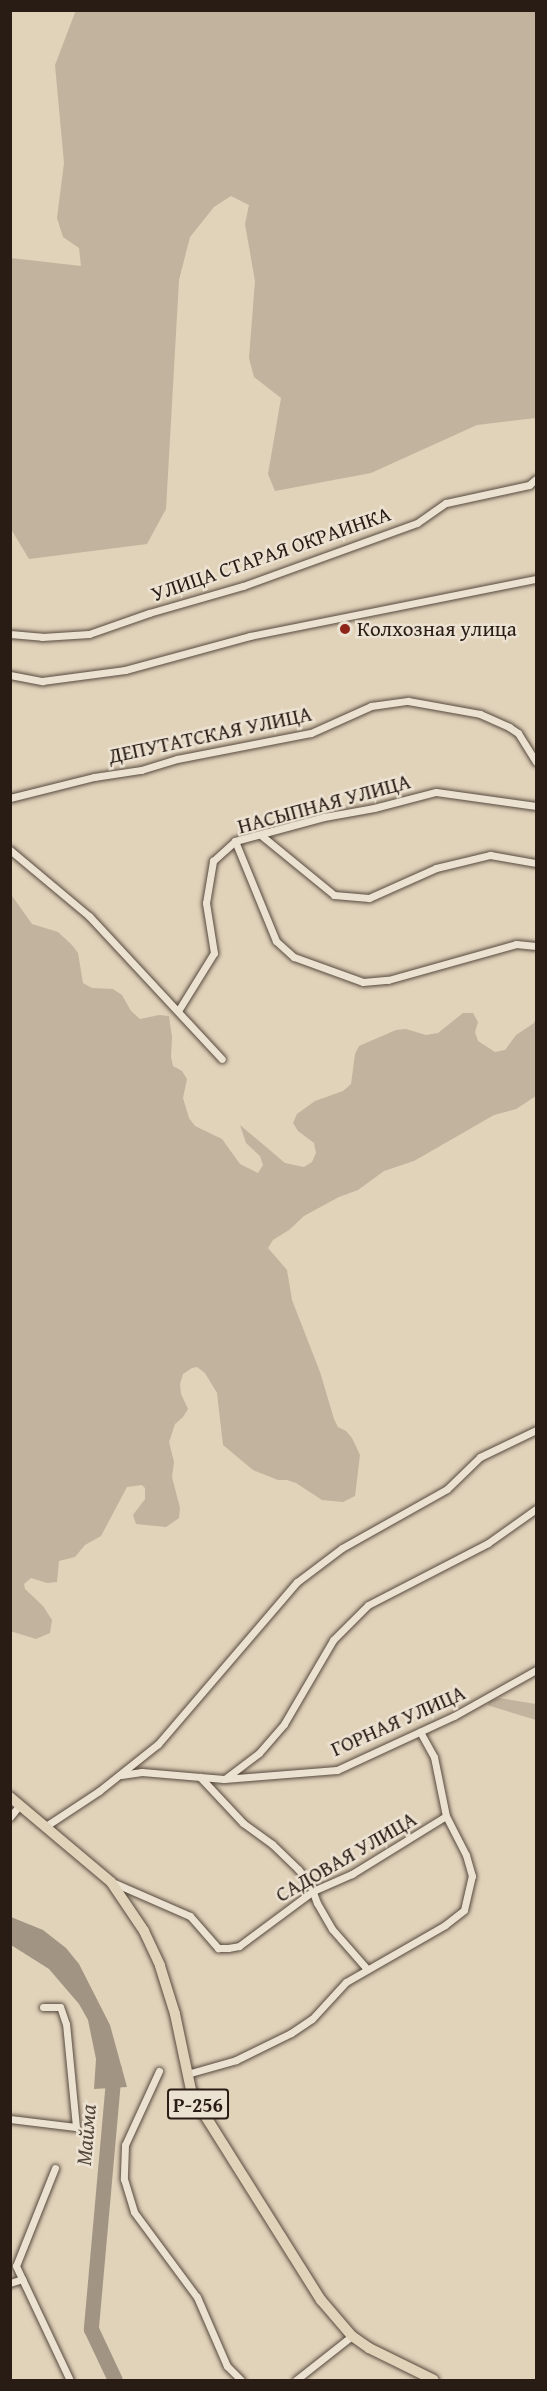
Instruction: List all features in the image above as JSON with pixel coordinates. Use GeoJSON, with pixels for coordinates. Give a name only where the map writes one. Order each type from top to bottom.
{"type":"FeatureCollection","features":[{"type":"Feature","properties":{"kind":"main road","name":"Р-256"},"geometry":{"type":"LineString","coordinates":[[15,1802],[111,1882],[153,1948],[177,2021],[187,2074],[201,2109],[321,2300],[352,2336],[392,2362],[434,2380]]}},
{"type":"Feature","properties":{"kind":"street","name":"УЛИЦА СТАРАЯ ОКРАИНКА"},"geometry":{"type":"LineString","coordinates":[[10,634],[42,638],[89,634],[149,613],[243,586],[417,523],[446,503],[529,485],[537,479]]}},
{"type":"Feature","properties":{"kind":"street"},"geometry":{"type":"LineString","coordinates":[[10,675],[42,681],[125,670],[250,636],[537,579]]}},
{"type":"Feature","properties":{"kind":"street","name":"ДЕПУТАТСКАЯ УЛИЦА"},"geometry":{"type":"LineString","coordinates":[[10,798],[94,777],[141,770],[177,759],[311,733],[371,706],[408,701],[480,714],[509,727],[518,733],[537,762]]}},
{"type":"Feature","properties":{"kind":"street","name":"НАСЫПНАЯ УЛИЦА"},"geometry":{"type":"LineString","coordinates":[[178,1011],[214,953],[206,903],[213,861],[235,842],[324,817],[374,808],[436,792],[537,806]]}},
{"type":"Feature","properties":{"kind":"street"},"geometry":{"type":"LineString","coordinates":[[262,836],[334,895],[369,898],[436,868],[490,855],[537,862]]}},
{"type":"Feature","properties":{"kind":"street"},"geometry":{"type":"LineString","coordinates":[[235,842],[276,941],[294,957],[363,982],[388,981],[516,944],[537,946]]}},
{"type":"Feature","properties":{"kind":"street"},"geometry":{"type":"LineString","coordinates":[[10,850],[89,916],[222,1059]]}},
{"type":"Feature","properties":{"kind":"street"},"geometry":{"type":"LineString","coordinates":[[46,1826],[121,1774],[158,1744],[297,1582],[342,1548],[447,1489],[480,1457],[537,1430]]}},
{"type":"Feature","properties":{"kind":"street"},"geometry":{"type":"LineString","coordinates":[[224,1779],[259,1753],[284,1724],[333,1640],[368,1605],[488,1543],[537,1509]]}},
{"type":"Feature","properties":{"kind":"street","name":"ГОРНАЯ УЛИЦА"},"geometry":{"type":"LineString","coordinates":[[121,1774],[142,1772],[224,1779],[338,1770],[488,1698],[508,1683],[537,1670]]}},
{"type":"Feature","properties":{"kind":"street"},"geometry":{"type":"LineString","coordinates":[[187,2074],[236,2060],[291,2033],[312,2019],[346,1982],[446,1924],[464,1910],[472,1876],[466,1855],[446,1816],[434,1757],[420,1732]]}},
{"type":"Feature","properties":{"kind":"street"},"geometry":{"type":"LineString","coordinates":[[200,1777],[243,1823],[286,1856],[310,1884],[332,1929],[367,1969]]}},
{"type":"Feature","properties":{"kind":"street"},"geometry":{"type":"LineString","coordinates":[[10,1817],[15,1802]]}},
{"type":"Feature","properties":{"kind":"street","name":"САДОВАЯ УЛИЦА"},"geometry":{"type":"LineString","coordinates":[[111,1882],[190,1916],[218,1948],[228,1948],[238,1946],[313,1891],[352,1874],[446,1816]]}},
{"type":"Feature","properties":{"kind":"street"},"geometry":{"type":"LineString","coordinates":[[10,2120],[76,2127],[66,2024],[60,2007],[43,2007]]}},
{"type":"Feature","properties":{"kind":"street"},"geometry":{"type":"LineString","coordinates":[[159,2071],[125,2145],[124,2179],[134,2212],[196,2297],[227,2366],[241,2380]]}},
{"type":"Feature","properties":{"kind":"street"},"geometry":{"type":"LineString","coordinates":[[55,2168],[16,2266],[70,2380]]}},
{"type":"Feature","properties":{"kind":"street"},"geometry":{"type":"LineString","coordinates":[[10,2283],[22,2279]]}},
{"type":"Feature","properties":{"kind":"street"},"geometry":{"type":"LineString","coordinates":[[296,2380],[352,2336]]}},
{"type":"Feature","properties":{"kind":"shaded area"},"geometry":{"type":"Polygon","coordinates":[[[76,10],[536,11],[536,418],[477,425],[371,473],[275,491],[268,474],[281,398],[254,377],[249,358],[255,281],[245,224],[249,205],[231,196],[214,207],[190,237],[179,280],[166,509],[147,544],[29,559],[11,529],[11,258],[81,266],[79,248],[63,237],[57,218],[64,163],[55,65],[76,10]]]}},
{"type":"Feature","properties":{"kind":"shaded area"},"geometry":{"type":"Polygon","coordinates":[[[10,893],[32,924],[58,932],[72,945],[78,953],[83,983],[92,988],[113,989],[122,995],[131,1011],[140,1019],[159,1015],[169,1016],[172,1037],[171,1057],[173,1066],[182,1071],[187,1079],[183,1098],[189,1118],[195,1126],[222,1139],[240,1164],[258,1173],[263,1165],[260,1156],[246,1143],[240,1125],[285,1163],[304,1167],[312,1162],[316,1153],[314,1143],[298,1131],[293,1123],[297,1114],[315,1101],[343,1091],[351,1084],[355,1054],[359,1046],[396,1030],[406,1029],[426,1035],[438,1033],[463,1013],[473,1013],[478,1022],[475,1032],[478,1041],[495,1052],[505,1050],[516,1035],[534,1023],[536,1016],[536,1096],[516,1109],[494,1115],[414,1161],[384,1171],[358,1190],[339,1197],[304,1216],[289,1230],[273,1240],[268,1248],[287,1270],[292,1300],[320,1372],[334,1419],[338,1427],[352,1438],[360,1455],[355,1496],[343,1502],[322,1500],[296,1483],[278,1480],[253,1470],[223,1445],[217,1393],[205,1373],[197,1367],[192,1368],[183,1374],[180,1384],[181,1394],[188,1409],[175,1424],[169,1442],[174,1462],[172,1477],[180,1508],[179,1518],[166,1527],[136,1524],[133,1515],[145,1499],[145,1488],[142,1485],[127,1487],[101,1536],[85,1545],[75,1557],[59,1561],[57,1582],[47,1583],[31,1578],[24,1584],[25,1589],[43,1606],[52,1620],[50,1633],[36,1639],[10,1631],[10,893]]]}},
{"type":"Feature","properties":{"kind":"shaded area"},"geometry":{"type":"Polygon","coordinates":[[[499,1698],[536,1704],[536,1720],[487,1705],[490,1701],[499,1698]]]}},
{"type":"Feature","properties":{"kind":"shaded area"},"geometry":{"type":"Polygon","coordinates":[[[11,1917],[43,1930],[66,1948],[79,1964],[110,2025],[127,2087],[94,2089],[96,2059],[88,2020],[79,2004],[49,1969],[11,1945],[11,1917]]]}},
{"type":"Feature","properties":{"kind":"waterway","name":"Майма"},"geometry":{"type":"LineString","coordinates":[[114,2069],[91,2329],[115,2380]]}},
{"type":"Feature","properties":{"kind":"place","name":"Колхозная улица"},"geometry":{"type":"Point","coordinates":[345,629]}}]}
